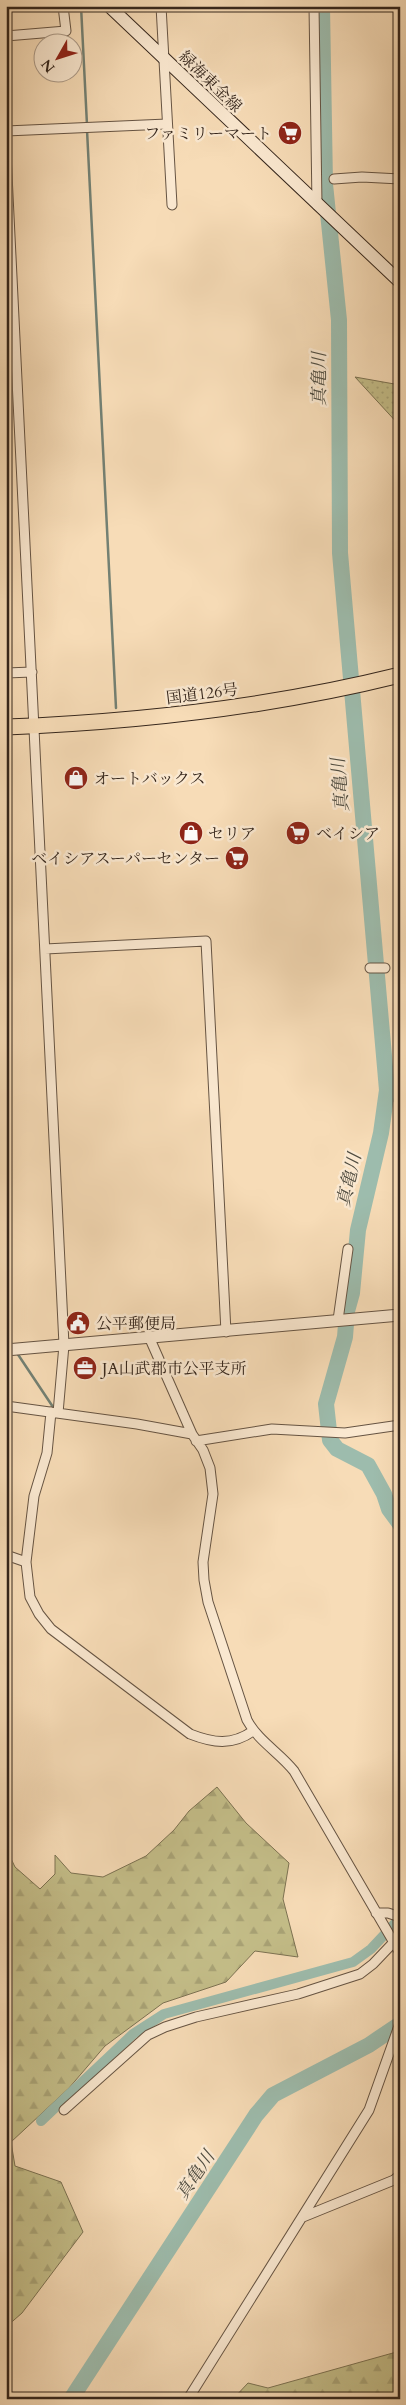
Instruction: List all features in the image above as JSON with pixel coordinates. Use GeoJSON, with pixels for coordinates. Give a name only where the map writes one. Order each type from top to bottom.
{"type":"FeatureCollection","features":[{"type":"Feature","properties":{"kind":"highway","name":"国道126号"},"geometry":{"type":"LineString","coordinates":[[6,727],[210,712],[361,685],[400,675]]}},
{"type":"Feature","properties":{"kind":"main road","name":"緑海東金線"},"geometry":{"type":"LineString","coordinates":[[109,6],[400,282]]}},
{"type":"Feature","properties":{"kind":"street"},"geometry":{"type":"LineString","coordinates":[[6,36],[66,31],[63,6]]}},
{"type":"Feature","properties":{"kind":"street"},"geometry":{"type":"LineString","coordinates":[[162,6],[172,205]]}},
{"type":"Feature","properties":{"kind":"street"},"geometry":{"type":"LineString","coordinates":[[314,6],[317,205]]}},
{"type":"Feature","properties":{"kind":"street"},"geometry":{"type":"LineString","coordinates":[[6,131],[167,124]]}},
{"type":"Feature","properties":{"kind":"street"},"geometry":{"type":"LineString","coordinates":[[6,154],[64,1345],[55,1413],[47,1453],[34,1496],[26,1562],[30,1598],[39,1614],[51,1629],[190,1734],[208,1741],[227,1742],[242,1739],[253,1731]]}},
{"type":"Feature","properties":{"kind":"street"},"geometry":{"type":"LineString","coordinates":[[334,179],[362,177],[400,179]]}},
{"type":"Feature","properties":{"kind":"street"},"geometry":{"type":"LineString","coordinates":[[6,673],[32,672]]}},
{"type":"Feature","properties":{"kind":"street"},"geometry":{"type":"LineString","coordinates":[[45,949],[206,941],[226,1332]]}},
{"type":"Feature","properties":{"kind":"street"},"geometry":{"type":"LineString","coordinates":[[370,968],[385,968]]}},
{"type":"Feature","properties":{"kind":"street"},"geometry":{"type":"LineString","coordinates":[[338,1320],[348,1249]]}},
{"type":"Feature","properties":{"kind":"street"},"geometry":{"type":"LineString","coordinates":[[6,1350],[150,1339],[400,1315]]}},
{"type":"Feature","properties":{"kind":"street"},"geometry":{"type":"LineString","coordinates":[[150,1339],[194,1438],[210,1468],[213,1494],[203,1562],[208,1602],[246,1720],[253,1731],[285,1760],[294,1771],[400,1952]]}},
{"type":"Feature","properties":{"kind":"street"},"geometry":{"type":"LineString","coordinates":[[6,1406],[137,1424],[194,1438],[272,1429],[345,1433],[400,1425]]}},
{"type":"Feature","properties":{"kind":"street"},"geometry":{"type":"LineString","coordinates":[[6,1555],[26,1562]]}},
{"type":"Feature","properties":{"kind":"street"},"geometry":{"type":"LineString","coordinates":[[376,1913],[388,1912],[400,1918]]}},
{"type":"Feature","properties":{"kind":"street"},"geometry":{"type":"LineString","coordinates":[[64,2110],[148,2035],[196,2016],[298,1994],[360,1974],[373,1964],[393,1942]]}},
{"type":"Feature","properties":{"kind":"street"},"geometry":{"type":"LineString","coordinates":[[188,2399],[369,2110],[400,2023]]}},
{"type":"Feature","properties":{"kind":"street"},"geometry":{"type":"LineString","coordinates":[[303,2217],[398,2181]]}},
{"type":"Feature","properties":{"kind":"green space"},"geometry":{"type":"Polygon","coordinates":[[[355,377],[400,385],[400,426],[355,377]]]}},
{"type":"Feature","properties":{"kind":"green space"},"geometry":{"type":"Polygon","coordinates":[[[217,1787],[246,1823],[289,1863],[283,1899],[298,1957],[255,1951],[226,1982],[163,2003],[105,2046],[69,2088],[11,2142],[15,2166],[61,2182],[83,2232],[22,2313],[6,2327],[6,1848],[15,1867],[40,1889],[55,1874],[55,1855],[71,1873],[103,1877],[146,1856],[174,1830],[189,1811],[217,1787]]]}},
{"type":"Feature","properties":{"kind":"green space"},"geometry":{"type":"Polygon","coordinates":[[[400,2351],[400,2399],[233,2399],[248,2383],[268,2388],[400,2351]]]}},
{"type":"Feature","properties":{"kind":"waterway"},"geometry":{"type":"LineString","coordinates":[[81,6],[87,125]]}},
{"type":"Feature","properties":{"kind":"waterway","name":"真亀川"},"geometry":{"type":"LineString","coordinates":[[322,6],[325,184],[339,320],[340,553],[387,1090],[381,1133],[358,1230],[352,1293],[347,1311],[345,1337],[326,1404],[330,1440],[337,1449],[368,1465],[384,1494],[389,1509],[400,1524]]}},
{"type":"Feature","properties":{"kind":"waterway"},"geometry":{"type":"LineString","coordinates":[[87,130],[116,708]]}},
{"type":"Feature","properties":{"kind":"waterway"},"geometry":{"type":"LineString","coordinates":[[387,1090],[400,1109]]}},
{"type":"Feature","properties":{"kind":"waterway"},"geometry":{"type":"LineString","coordinates":[[6,1343],[11,1343],[13,1346]]}},
{"type":"Feature","properties":{"kind":"waterway"},"geometry":{"type":"LineString","coordinates":[[17,1353],[53,1407]]}},
{"type":"Feature","properties":{"kind":"waterway"},"geometry":{"type":"LineString","coordinates":[[41,2121],[133,2034],[164,2014],[353,1962],[371,1949],[400,1918]]}},
{"type":"Feature","properties":{"kind":"waterway","name":"真亀川"},"geometry":{"type":"LineString","coordinates":[[71,2399],[256,2115],[273,2095],[369,2045],[400,2024]]}},
{"type":"Feature","properties":{"kind":"place","name":"ファミリーマート"},"geometry":{"type":"Point","coordinates":[290,133]}},
{"type":"Feature","properties":{"kind":"place","name":"オートバックス"},"geometry":{"type":"Point","coordinates":[76,778]}},
{"type":"Feature","properties":{"kind":"place","name":"セリア"},"geometry":{"type":"Point","coordinates":[191,833]}},
{"type":"Feature","properties":{"kind":"place","name":"ベイシア"},"geometry":{"type":"Point","coordinates":[298,833]}},
{"type":"Feature","properties":{"kind":"place","name":"ベイシアスーパーセンター"},"geometry":{"type":"Point","coordinates":[237,858]}},
{"type":"Feature","properties":{"kind":"place","name":"公平郵便局"},"geometry":{"type":"Point","coordinates":[78,1323]}},
{"type":"Feature","properties":{"kind":"place","name":"JA山武郡市公平支所"},"geometry":{"type":"Point","coordinates":[85,1368]}}]}
